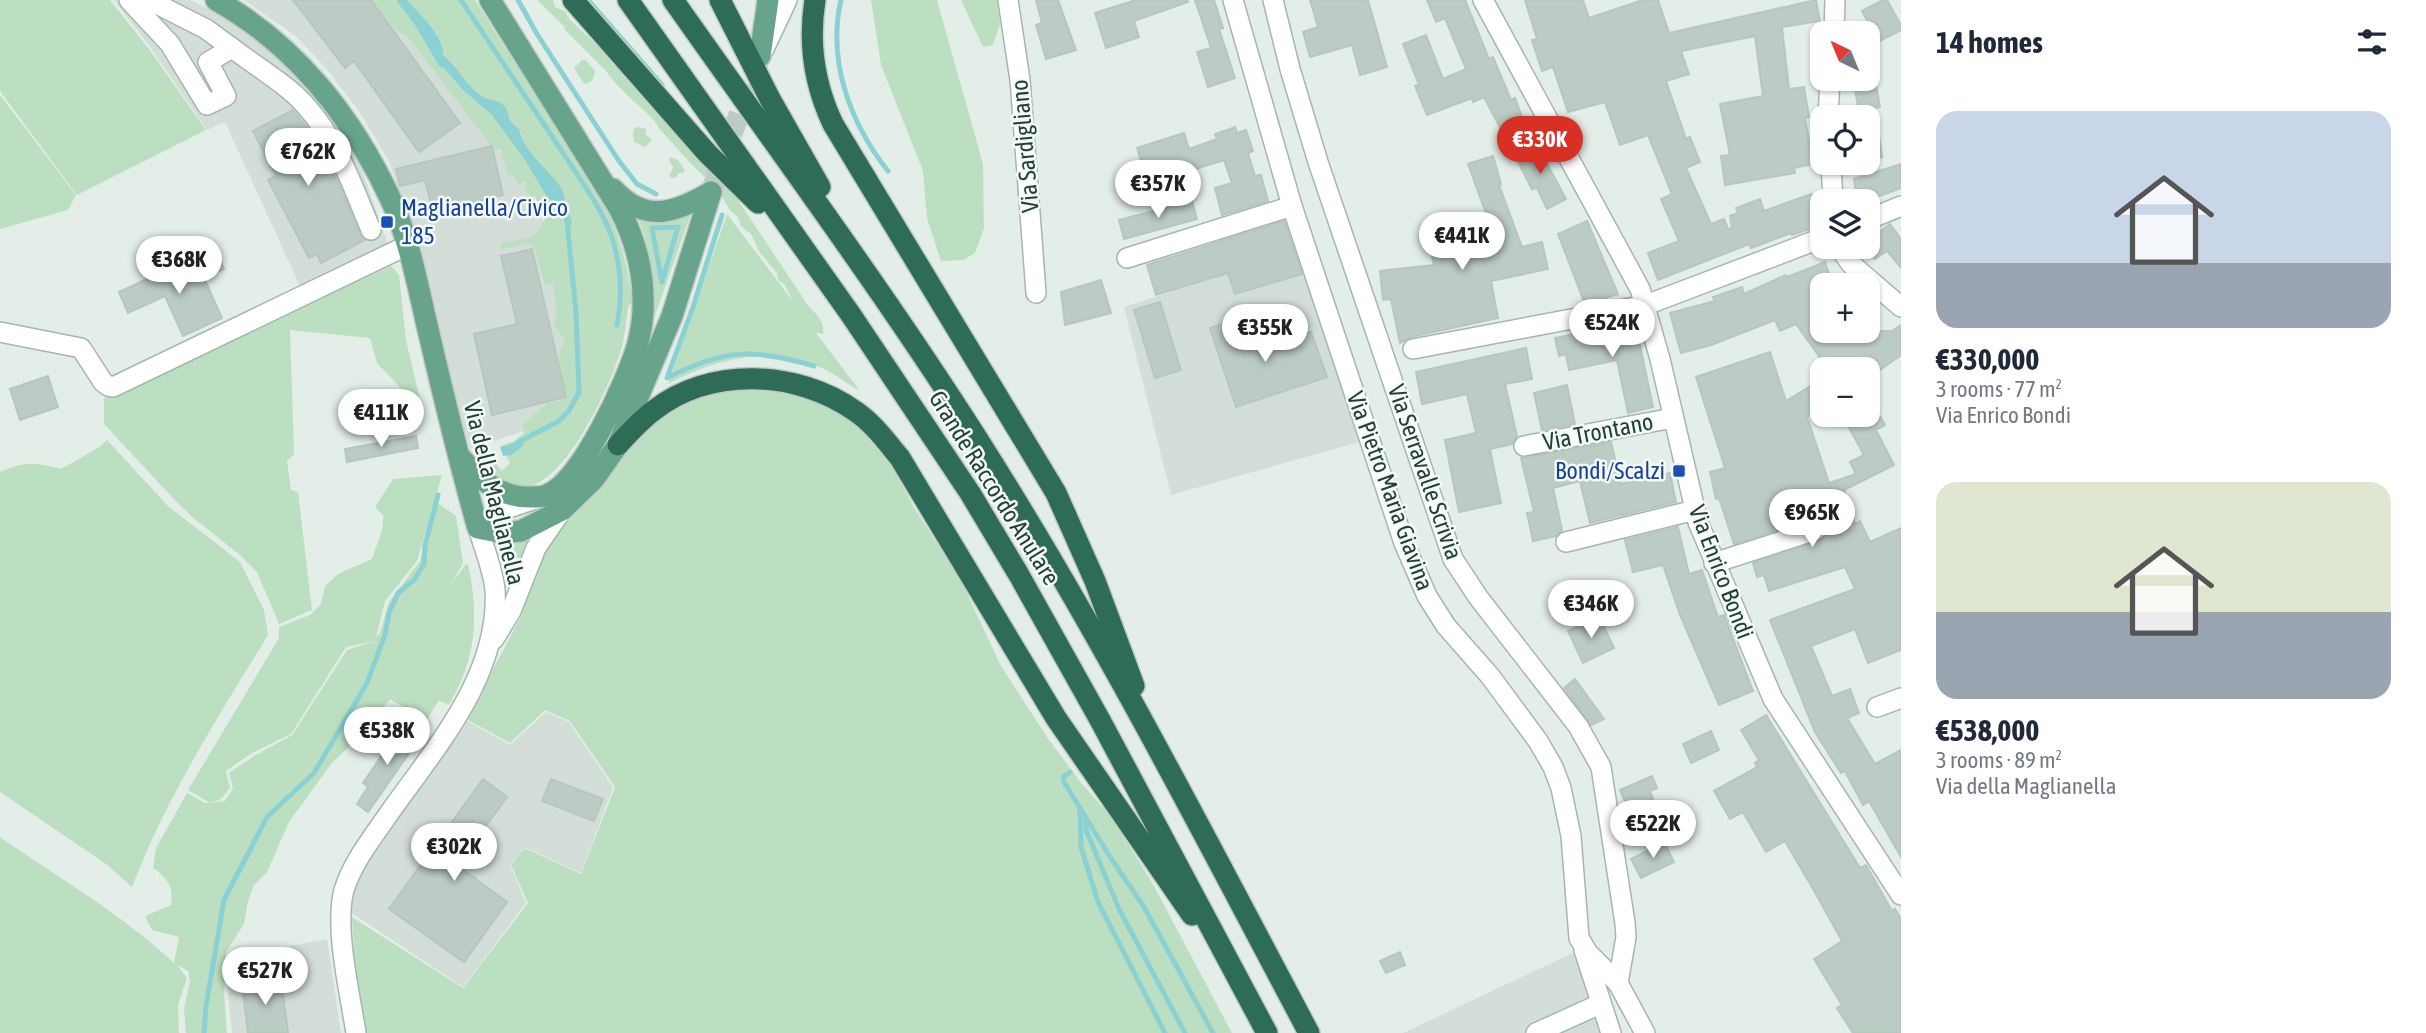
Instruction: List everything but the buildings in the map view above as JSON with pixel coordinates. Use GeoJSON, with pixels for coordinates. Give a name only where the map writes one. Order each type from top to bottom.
{"type":"FeatureCollection","features":[{"type":"Feature","properties":{"kind":"highway"},"geometry":{"type":"LineString","coordinates":[[573,0],[707,153],[803,248]]}},
{"type":"Feature","properties":{"kind":"highway","name":"Grande Raccordo Anulare"},"geometry":{"type":"LineString","coordinates":[[628,0],[943,451],[1019,575],[1100,720],[1267,1033]]}},
{"type":"Feature","properties":{"kind":"highway","name":"Grande Raccordo Anulare"},"geometry":{"type":"LineString","coordinates":[[673,0],[864,269],[995,468],[1055,567],[1157,747],[1309,1033]]}},
{"type":"Feature","properties":{"kind":"highway"},"geometry":{"type":"LineString","coordinates":[[720,0],[770,99],[864,269]]}},
{"type":"Feature","properties":{"kind":"highway"},"geometry":{"type":"LineString","coordinates":[[815,0],[812,52],[817,85],[826,110],[842,141],[1056,493],[1096,581],[1157,747]]}},
{"type":"Feature","properties":{"kind":"highway"},"geometry":{"type":"LineString","coordinates":[[618,445],[638,423],[665,402],[702,386],[729,380],[760,378],[792,383],[835,398],[856,412],[877,430],[900,457],[1063,729],[1182,902],[1220,946]]}},
{"type":"Feature","properties":{"kind":"main road","name":"Via della Maglianella"},"geometry":{"type":"LineString","coordinates":[[216,0],[263,30],[286,50],[328,96],[372,162],[392,202],[406,246],[478,528]]}},
{"type":"Feature","properties":{"kind":"main road"},"geometry":{"type":"LineString","coordinates":[[457,453],[475,475],[490,487],[515,496],[546,496],[564,482],[596,439],[624,380],[640,335],[644,301],[640,262],[630,230],[600,174],[490,0]]}},
{"type":"Feature","properties":{"kind":"main road"},"geometry":{"type":"LineString","coordinates":[[760,56],[768,0]]}},
{"type":"Feature","properties":{"kind":"main road"},"geometry":{"type":"LineString","coordinates":[[478,528],[503,533],[521,531],[562,510],[585,489],[618,445],[672,316],[711,192],[681,208],[651,212],[625,202],[600,174]]}},
{"type":"Feature","properties":{"kind":"street"},"geometry":{"type":"LineString","coordinates":[[129,0],[170,44],[207,105],[226,96],[208,62],[232,48]]}},
{"type":"Feature","properties":{"kind":"street"},"geometry":{"type":"LineString","coordinates":[[149,0],[206,29],[303,102],[315,116],[342,162],[371,230]]}},
{"type":"Feature","properties":{"kind":"street"},"geometry":{"type":"LineString","coordinates":[[760,56],[787,0]]}},
{"type":"Feature","properties":{"kind":"street","name":"Via Sardigliano"},"geometry":{"type":"LineString","coordinates":[[1007,0],[1020,80],[1036,293]]}},
{"type":"Feature","properties":{"kind":"street","name":"Via Pietro Maria Giavina"},"geometry":{"type":"LineString","coordinates":[[1233,0],[1292,206],[1404,543],[1427,596],[1446,626],[1490,676],[1538,741],[1561,788],[1571,836],[1579,938],[1611,1033]]}},
{"type":"Feature","properties":{"kind":"street","name":"Via Serravalle Scrivia"},"geometry":{"type":"LineString","coordinates":[[1273,0],[1318,162],[1453,559],[1478,597],[1578,726],[1601,766],[1625,923],[1626,937],[1618,983]]}},
{"type":"Feature","properties":{"kind":"street","name":"Via Enrico Bondi"},"geometry":{"type":"LineString","coordinates":[[1483,0],[1628,265],[1646,305],[1695,510],[1714,563],[1777,707],[1901,895]]}},
{"type":"Feature","properties":{"kind":"street"},"geometry":{"type":"LineString","coordinates":[[1834,21],[1835,0]]}},
{"type":"Feature","properties":{"kind":"street"},"geometry":{"type":"LineString","coordinates":[[1127,258],[1292,206]]}},
{"type":"Feature","properties":{"kind":"street"},"geometry":{"type":"LineString","coordinates":[[1880,215],[1901,206]]}},
{"type":"Feature","properties":{"kind":"street"},"geometry":{"type":"LineString","coordinates":[[1413,349],[1646,305],[1810,243]]}},
{"type":"Feature","properties":{"kind":"street"},"geometry":{"type":"LineString","coordinates":[[0,332],[81,348],[103,382],[113,387],[406,246]]}},
{"type":"Feature","properties":{"kind":"street"},"geometry":{"type":"LineString","coordinates":[[1847,259],[1901,307]]}},
{"type":"Feature","properties":{"kind":"street","name":"Via Trontano"},"geometry":{"type":"LineString","coordinates":[[1524,446],[1673,418]]}},
{"type":"Feature","properties":{"kind":"street"},"geometry":{"type":"LineString","coordinates":[[478,528],[503,510],[546,496]]}},
{"type":"Feature","properties":{"kind":"street"},"geometry":{"type":"LineString","coordinates":[[486,652],[511,611],[536,548],[562,510]]}},
{"type":"Feature","properties":{"kind":"street"},"geometry":{"type":"LineString","coordinates":[[1566,542],[1695,510]]}},
{"type":"Feature","properties":{"kind":"street","name":"Via della Maglianella"},"geometry":{"type":"LineString","coordinates":[[356,1033],[341,918],[346,886],[365,847],[457,716],[477,677],[493,621],[495,589],[478,528]]}},
{"type":"Feature","properties":{"kind":"street"},"geometry":{"type":"LineString","coordinates":[[1714,563],[1816,530]]}},
{"type":"Feature","properties":{"kind":"street"},"geometry":{"type":"LineString","coordinates":[[1877,707],[1901,698]]}},
{"type":"Feature","properties":{"kind":"street"},"geometry":{"type":"LineString","coordinates":[[1582,946],[1618,983],[1645,1033]]}},
{"type":"Feature","properties":{"kind":"street"},"geometry":{"type":"LineString","coordinates":[[1536,1033],[1600,1004]]}},
{"type":"Feature","properties":{"kind":"shaded area"},"geometry":{"type":"Polygon","coordinates":[[[114,0],[190,0],[235,22],[277,56],[337,125],[363,173],[392,256],[304,295],[225,122],[207,130],[114,0]]]}},
{"type":"Feature","properties":{"kind":"shaded area"},"geometry":{"type":"Polygon","coordinates":[[[244,0],[382,0],[530,191],[546,226],[572,387],[565,405],[533,428],[471,449],[461,419],[423,264],[389,161],[359,111],[326,68],[296,36],[244,0]]]}},
{"type":"Feature","properties":{"kind":"shaded area"},"geometry":{"type":"Polygon","coordinates":[[[1285,218],[1359,442],[1171,495],[1124,307],[1221,276],[1211,240],[1285,218]]]}},
{"type":"Feature","properties":{"kind":"shaded area"},"geometry":{"type":"Polygon","coordinates":[[[546,712],[569,722],[613,787],[581,873],[524,847],[510,865],[526,903],[463,987],[350,912],[356,874],[465,720],[510,745],[546,712]]]}},
{"type":"Feature","properties":{"kind":"shaded area"},"geometry":{"type":"Polygon","coordinates":[[[327,939],[341,1033],[232,1033],[225,959],[327,939]]]}},
{"type":"Feature","properties":{"kind":"shaded area"},"geometry":{"type":"Polygon","coordinates":[[[1573,953],[1603,1033],[1403,1033],[1573,953]]]}},
{"type":"Feature","properties":{"kind":"green space"},"geometry":{"type":"Polygon","coordinates":[[[0,0],[110,0],[149,49],[206,130],[77,195],[0,91],[0,0]]]}},
{"type":"Feature","properties":{"kind":"green space"},"geometry":{"type":"Polygon","coordinates":[[[369,0],[475,0],[600,197],[617,235],[628,274],[632,302],[628,307],[621,350],[607,387],[583,433],[553,472],[537,484],[520,487],[506,482],[475,449],[482,446],[502,471],[510,463],[501,446],[524,433],[522,424],[548,403],[560,401],[554,367],[565,339],[554,326],[557,314],[553,283],[545,284],[534,245],[502,249],[500,243],[528,238],[538,231],[545,218],[535,197],[528,195],[525,182],[518,184],[515,177],[508,173],[500,149],[495,150],[489,143],[409,38],[394,29],[369,0]]]}},
{"type":"Feature","properties":{"kind":"green space"},"geometry":{"type":"Polygon","coordinates":[[[537,0],[553,0],[555,7],[565,11],[570,20],[607,55],[612,64],[621,69],[624,77],[635,85],[647,103],[732,191],[809,307],[820,319],[823,334],[816,333],[860,391],[808,362],[767,356],[726,361],[668,384],[727,214],[792,300],[785,285],[779,281],[777,273],[760,253],[751,234],[741,226],[738,217],[730,210],[711,180],[689,162],[652,118],[537,0]]]}},
{"type":"Feature","properties":{"kind":"green space"},"geometry":{"type":"Polygon","coordinates":[[[871,0],[937,0],[983,164],[984,228],[975,253],[963,260],[941,261],[927,218],[923,171],[881,65],[871,0]]]}},
{"type":"Feature","properties":{"kind":"green space"},"geometry":{"type":"Polygon","coordinates":[[[961,0],[997,0],[1000,24],[993,45],[983,47],[961,0]]]}},
{"type":"Feature","properties":{"kind":"green space"},"geometry":{"type":"Polygon","coordinates":[[[582,60],[586,60],[595,71],[592,80],[584,84],[574,68],[582,60]]]}},
{"type":"Feature","properties":{"kind":"green space"},"geometry":{"type":"Polygon","coordinates":[[[0,95],[76,195],[68,210],[0,229],[0,95]]]}},
{"type":"Feature","properties":{"kind":"green space"},"geometry":{"type":"Polygon","coordinates":[[[634,129],[646,129],[646,135],[652,140],[645,147],[634,142],[634,129]]]}},
{"type":"Feature","properties":{"kind":"green space"},"geometry":{"type":"Polygon","coordinates":[[[670,157],[678,160],[685,170],[678,173],[677,177],[669,176],[673,168],[670,157]]]}},
{"type":"Feature","properties":{"kind":"green space"},"geometry":{"type":"Polygon","coordinates":[[[692,212],[652,324],[652,270],[638,218],[692,212]]]}},
{"type":"Feature","properties":{"kind":"green space"},"geometry":{"type":"Polygon","coordinates":[[[391,266],[399,275],[406,340],[420,400],[412,400],[377,363],[370,338],[290,330],[294,454],[287,461],[291,490],[298,492],[312,610],[279,624],[257,572],[191,516],[104,424],[104,398],[391,266]]]}},
{"type":"Feature","properties":{"kind":"green space"},"geometry":{"type":"Polygon","coordinates":[[[781,388],[834,406],[855,422],[893,468],[913,506],[961,581],[1001,666],[1049,740],[1112,818],[1154,886],[1232,1033],[367,1033],[356,989],[352,917],[463,988],[528,903],[511,865],[524,848],[581,874],[615,787],[570,721],[545,710],[510,743],[466,719],[521,617],[543,548],[595,492],[622,453],[668,410],[719,390],[781,388]]]}},
{"type":"Feature","properties":{"kind":"green space"},"geometry":{"type":"Polygon","coordinates":[[[107,440],[168,506],[240,562],[264,610],[268,635],[177,790],[132,887],[106,864],[0,792],[0,472],[31,464],[61,469],[107,440]]]}},
{"type":"Feature","properties":{"kind":"green space"},"geometry":{"type":"Polygon","coordinates":[[[442,475],[417,561],[385,601],[376,637],[380,633],[389,602],[420,561],[435,501],[456,516],[463,563],[451,585],[468,564],[474,619],[465,670],[449,705],[439,700],[426,721],[390,699],[366,730],[331,764],[289,822],[267,872],[254,885],[244,924],[226,952],[224,993],[227,1033],[186,1033],[184,1008],[190,982],[188,971],[177,965],[187,978],[178,1005],[179,1033],[0,1033],[0,837],[112,912],[174,963],[179,937],[152,930],[145,916],[171,905],[168,883],[153,868],[156,848],[187,793],[210,803],[188,790],[279,638],[279,627],[310,615],[321,604],[325,586],[338,574],[372,559],[383,521],[383,515],[375,507],[393,479],[442,475]],[[375,641],[346,647],[291,734],[252,753],[226,771],[230,788],[221,799],[210,803],[225,801],[233,788],[229,773],[292,735],[347,650],[375,641]]]}},
{"type":"Feature","properties":{"kind":"green space"},"geometry":{"type":"Polygon","coordinates":[[[535,531],[511,591],[500,542],[535,531]]]}},
{"type":"Feature","properties":{"kind":"water"},"geometry":{"type":"Polygon","coordinates":[[[396,0],[407,0],[424,19],[439,40],[443,55],[473,88],[485,98],[505,107],[526,146],[562,189],[571,227],[568,228],[558,205],[548,198],[523,157],[492,115],[439,66],[415,25],[396,0]]]}},
{"type":"Feature","properties":{"kind":"water"},"geometry":{"type":"Polygon","coordinates":[[[524,439],[523,446],[511,455],[503,456],[500,447],[524,439]]]}},
{"type":"Feature","properties":{"kind":"waterway"},"geometry":{"type":"LineString","coordinates":[[461,0],[584,185],[607,225],[619,268],[620,302],[617,325]]}},
{"type":"Feature","properties":{"kind":"waterway"},"geometry":{"type":"LineString","coordinates":[[518,0],[619,161],[637,184],[656,194]]}},
{"type":"Feature","properties":{"kind":"waterway"},"geometry":{"type":"LineString","coordinates":[[588,0],[662,85]]}},
{"type":"Feature","properties":{"kind":"waterway"},"geometry":{"type":"LineString","coordinates":[[841,0],[837,46],[845,90],[863,133],[888,171]]}},
{"type":"Feature","properties":{"kind":"waterway"},"geometry":{"type":"LineString","coordinates":[[722,215],[667,378],[705,361],[739,354],[774,356],[814,366]]}},
{"type":"Feature","properties":{"kind":"waterway"},"geometry":{"type":"LineString","coordinates":[[519,442],[559,421],[569,411],[579,392],[576,312],[567,221]]}},
{"type":"Feature","properties":{"kind":"waterway"},"geometry":{"type":"LineString","coordinates":[[678,227],[662,282],[652,228],[678,227]]}},
{"type":"Feature","properties":{"kind":"waterway"},"geometry":{"type":"LineString","coordinates":[[204,1033],[224,900],[267,817],[314,773],[367,683],[398,593],[414,580],[424,564],[425,545],[438,495]]}},
{"type":"Feature","properties":{"kind":"waterway"},"geometry":{"type":"LineString","coordinates":[[1070,772],[1063,777],[1064,782],[1144,907],[1213,1033]]}},
{"type":"Feature","properties":{"kind":"waterway"},"geometry":{"type":"LineString","coordinates":[[1080,810],[1081,847],[1098,902],[1165,1033]]}},
{"type":"Feature","properties":{"kind":"waterway"},"geometry":{"type":"LineString","coordinates":[[1086,818],[1086,830],[1119,909],[1185,1033]]}},
{"type":"Feature","properties":{"kind":"tunnel"},"geometry":{"type":"LineString","coordinates":[[711,192],[759,59]]}},
{"type":"Feature","properties":{"kind":"place","name":"Maglianella/Civico 185"},"geometry":{"type":"Point","coordinates":[387,222]}},
{"type":"Feature","properties":{"kind":"place","name":"Bondi/Scalzi"},"geometry":{"type":"Point","coordinates":[1679,471]}}]}
